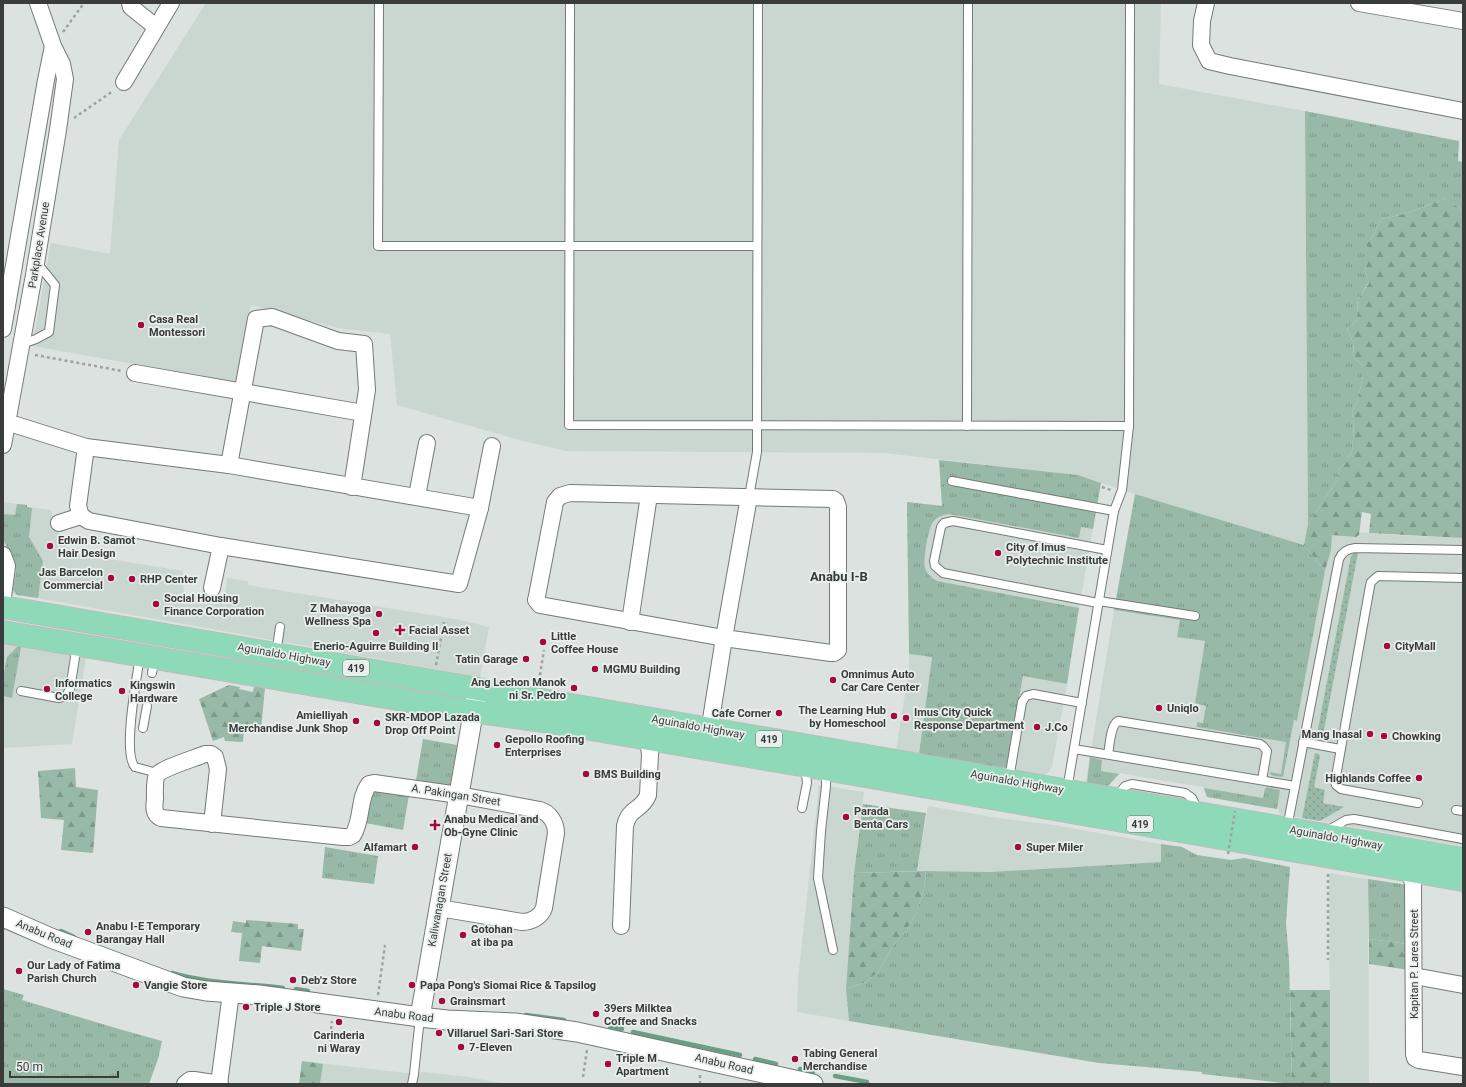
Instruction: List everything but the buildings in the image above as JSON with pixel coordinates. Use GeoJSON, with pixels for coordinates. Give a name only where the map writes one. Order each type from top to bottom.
{"type":"FeatureCollection","features":[{"type":"Feature","properties":{"kind":"highway","name":"Aguinaldo Highway"},"geometry":{"type":"LineString","coordinates":[[3,607],[478,689],[546,711],[648,739],[708,739]]}},
{"type":"Feature","properties":{"kind":"highway","name":"Aguinaldo Highway"},"geometry":{"type":"LineString","coordinates":[[3,632],[77,644],[149,662],[473,712],[546,711],[708,739],[820,761],[1284,839],[1319,835],[1463,859]]}},
{"type":"Feature","properties":{"kind":"highway","name":"Aguinaldo Highway"},"geometry":{"type":"LineString","coordinates":[[820,761],[1009,781],[1200,814],[1284,839],[1410,870],[1463,880]]}},
{"type":"Feature","properties":{"kind":"street","name":"Parkplace Avenue"},"geometry":{"type":"LineString","coordinates":[[3,445],[5,423],[21,348],[35,268],[65,79],[62,64],[53,46],[38,3]]}},
{"type":"Feature","properties":{"kind":"street"},"geometry":{"type":"LineString","coordinates":[[130,3],[131,7],[156,27]]}},
{"type":"Feature","properties":{"kind":"street"},"geometry":{"type":"LineString","coordinates":[[124,82],[171,3]]}},
{"type":"Feature","properties":{"kind":"street"},"geometry":{"type":"LineString","coordinates":[[1206,3],[1202,21],[1201,45],[1209,61],[1463,111]]}},
{"type":"Feature","properties":{"kind":"street"},"geometry":{"type":"LineString","coordinates":[[1359,3],[1463,21]]}},
{"type":"Feature","properties":{"kind":"street","name":"Parkplace Avenue"},"geometry":{"type":"LineString","coordinates":[[3,328],[8,270],[53,46]]}},
{"type":"Feature","properties":{"kind":"street"},"geometry":{"type":"LineString","coordinates":[[8,270],[35,268]]}},
{"type":"Feature","properties":{"kind":"street"},"geometry":{"type":"LineString","coordinates":[[229,465],[256,318],[272,316],[338,341],[364,344],[367,390],[352,487]]}},
{"type":"Feature","properties":{"kind":"street"},"geometry":{"type":"LineString","coordinates":[[135,373],[363,412]]}},
{"type":"Feature","properties":{"kind":"street"},"geometry":{"type":"LineString","coordinates":[[5,423],[16,425],[86,447],[229,465],[480,508]]}},
{"type":"Feature","properties":{"kind":"street"},"geometry":{"type":"LineString","coordinates":[[416,496],[428,442]]}},
{"type":"Feature","properties":{"kind":"street"},"geometry":{"type":"LineString","coordinates":[[59,523],[80,516],[89,521],[221,546],[459,584],[480,508],[492,446]]}},
{"type":"Feature","properties":{"kind":"street"},"geometry":{"type":"LineString","coordinates":[[80,516],[78,506],[86,447]]}},
{"type":"Feature","properties":{"kind":"street"},"geometry":{"type":"LineString","coordinates":[[570,493],[648,495],[833,499],[837,504],[839,648],[837,652],[831,653],[724,638],[542,606],[537,603],[554,505],[560,496],[570,493]]}},
{"type":"Feature","properties":{"kind":"street"},"geometry":{"type":"LineString","coordinates":[[630,622],[648,495]]}},
{"type":"Feature","properties":{"kind":"street"},"geometry":{"type":"LineString","coordinates":[[708,739],[749,498]]}},
{"type":"Feature","properties":{"kind":"street"},"geometry":{"type":"LineString","coordinates":[[212,588],[221,546]]}},
{"type":"Feature","properties":{"kind":"street"},"geometry":{"type":"LineString","coordinates":[[3,555],[7,566],[3,597]]}},
{"type":"Feature","properties":{"kind":"street","name":"Kaliwanagan Street"},"geometry":{"type":"LineString","coordinates":[[420,1017],[458,795],[478,689]]}},
{"type":"Feature","properties":{"kind":"street"},"geometry":{"type":"LineString","coordinates":[[621,926],[625,826],[630,814],[646,802],[648,795],[650,754],[648,739]]}},
{"type":"Feature","properties":{"kind":"street"},"geometry":{"type":"LineString","coordinates":[[205,754],[211,754],[215,757],[218,769],[212,824],[166,819],[157,816],[154,808],[156,780],[158,775],[165,770],[205,754]]}},
{"type":"Feature","properties":{"kind":"street","name":"A. Pakingan Street"},"geometry":{"type":"LineString","coordinates":[[212,824],[349,837],[356,831],[364,793],[369,784],[380,783],[458,795],[540,810],[547,813],[555,825],[556,833],[544,908],[540,914],[529,922],[439,908]]}},
{"type":"Feature","properties":{"kind":"street","name":"Kapitan P. Lares Street"},"geometry":{"type":"LineString","coordinates":[[1410,870],[1413,884],[1414,1050],[1416,1058],[1422,1061],[1463,1067]]}},
{"type":"Feature","properties":{"kind":"street","name":"Anabu Road"},"geometry":{"type":"LineString","coordinates":[[3,917],[51,938],[177,985],[206,991],[259,996],[447,1020],[515,1023],[577,1032],[814,1084]]}},
{"type":"Feature","properties":{"kind":"street"},"geometry":{"type":"LineString","coordinates":[[1414,976],[1463,985]]}},
{"type":"Feature","properties":{"kind":"street"},"geometry":{"type":"LineString","coordinates":[[185,1084],[190,1080],[194,1080],[219,1084],[231,993]]}},
{"type":"Feature","properties":{"kind":"lane"},"geometry":{"type":"LineString","coordinates":[[379,3],[378,246],[758,246]]}},
{"type":"Feature","properties":{"kind":"lane"},"geometry":{"type":"LineString","coordinates":[[570,3],[569,425],[1129,426]]}},
{"type":"Feature","properties":{"kind":"lane"},"geometry":{"type":"LineString","coordinates":[[749,498],[756,452],[757,426],[758,3]]}},
{"type":"Feature","properties":{"kind":"lane"},"geometry":{"type":"LineString","coordinates":[[967,426],[968,3]]}},
{"type":"Feature","properties":{"kind":"lane"},"geometry":{"type":"LineString","coordinates":[[1067,791],[1114,511],[1122,490],[1129,426],[1130,3]]}},
{"type":"Feature","properties":{"kind":"lane"},"geometry":{"type":"LineString","coordinates":[[21,348],[48,332],[55,285],[35,268]]}},
{"type":"Feature","properties":{"kind":"lane"},"geometry":{"type":"LineString","coordinates":[[952,481],[1114,511]]}},
{"type":"Feature","properties":{"kind":"lane"},"geometry":{"type":"LineString","coordinates":[[1107,550],[952,521],[944,523],[941,527],[934,562],[935,566],[943,573],[1098,602],[1196,616]]}},
{"type":"Feature","properties":{"kind":"lane"},"geometry":{"type":"LineString","coordinates":[[1284,839],[1339,559],[1343,552],[1351,548],[1463,550]]}},
{"type":"Feature","properties":{"kind":"lane"},"geometry":{"type":"LineString","coordinates":[[1418,803],[1338,787],[1335,782],[1371,582],[1378,576],[1463,578]]}},
{"type":"Feature","properties":{"kind":"lane"},"geometry":{"type":"LineString","coordinates":[[276,654],[280,627]]}},
{"type":"Feature","properties":{"kind":"lane"},"geometry":{"type":"LineString","coordinates":[[20,691],[59,698],[66,696],[70,689],[77,644]]}},
{"type":"Feature","properties":{"kind":"lane"},"geometry":{"type":"LineString","coordinates":[[149,662],[130,724],[129,745],[131,760],[135,767],[158,775]]}},
{"type":"Feature","properties":{"kind":"lane"},"geometry":{"type":"LineString","coordinates":[[1009,781],[1022,702],[1026,696],[1033,694],[1082,703]]}},
{"type":"Feature","properties":{"kind":"lane"},"geometry":{"type":"LineString","coordinates":[[143,728],[147,706]]}},
{"type":"Feature","properties":{"kind":"lane"},"geometry":{"type":"LineString","coordinates":[[1108,754],[1113,727],[1118,721],[1260,744],[1266,751],[1262,780]]}},
{"type":"Feature","properties":{"kind":"lane"},"geometry":{"type":"LineString","coordinates":[[1303,742],[1340,749]]}},
{"type":"Feature","properties":{"kind":"lane"},"geometry":{"type":"LineString","coordinates":[[1074,749],[1295,786]]}},
{"type":"Feature","properties":{"kind":"lane"},"geometry":{"type":"LineString","coordinates":[[802,808],[807,783],[820,761]]}},
{"type":"Feature","properties":{"kind":"lane"},"geometry":{"type":"LineString","coordinates":[[820,761],[826,786],[818,878],[833,950]]}},
{"type":"Feature","properties":{"kind":"lane"},"geometry":{"type":"LineString","coordinates":[[1319,835],[1346,820],[1354,819],[1463,839]]}},
{"type":"Feature","properties":{"kind":"lane"},"geometry":{"type":"LineString","coordinates":[[412,1084],[420,1017]]}},
{"type":"Feature","properties":{"kind":"lane"},"geometry":{"type":"LineString","coordinates":[[414,1074],[419,1084]]}},
{"type":"Feature","properties":{"kind":"path"},"geometry":{"type":"LineString","coordinates":[[53,46],[84,3]]}},
{"type":"Feature","properties":{"kind":"path"},"geometry":{"type":"LineString","coordinates":[[58,130],[124,82]]}},
{"type":"Feature","properties":{"kind":"path"},"geometry":{"type":"LineString","coordinates":[[21,348],[135,373]]}},
{"type":"Feature","properties":{"kind":"path"},"geometry":{"type":"LineString","coordinates":[[438,658],[444,622]]}},
{"type":"Feature","properties":{"kind":"path"},"geometry":{"type":"LineString","coordinates":[[539,681],[544,650]]}},
{"type":"Feature","properties":{"kind":"path"},"geometry":{"type":"LineString","coordinates":[[1228,854],[1235,811]]}},
{"type":"Feature","properties":{"kind":"path"},"geometry":{"type":"LineString","coordinates":[[1327,870],[1328,960]]}},
{"type":"Feature","properties":{"kind":"path"},"geometry":{"type":"LineString","coordinates":[[378,1000],[385,945]]}},
{"type":"Feature","properties":{"kind":"path"},"geometry":{"type":"LineString","coordinates":[[329,1047],[332,1020]]}},
{"type":"Feature","properties":{"kind":"path"},"geometry":{"type":"LineString","coordinates":[[583,1077],[588,1043]]}},
{"type":"Feature","properties":{"kind":"path"},"geometry":{"type":"LineString","coordinates":[[700,1084],[701,1077]]}},
{"type":"Feature","properties":{"kind":"shaded area"},"geometry":{"type":"Polygon","coordinates":[[[206,3],[1161,3],[1159,84],[1305,111],[1308,524],[1304,545],[1122,490],[1078,475],[884,453],[566,451],[523,441],[397,405],[390,334],[338,328],[251,305],[236,382],[32,346],[51,243],[110,254],[119,140],[206,3]]]}},
{"type":"Feature","properties":{"kind":"shaded area"},"geometry":{"type":"Polygon","coordinates":[[[3,502],[51,510],[59,533],[70,552],[183,571],[184,595],[225,599],[227,578],[248,581],[248,585],[461,620],[489,627],[480,677],[3,592],[3,502]]]}},
{"type":"Feature","properties":{"kind":"shaded area","name":"City of Imus Polytechnic Institute"},"geometry":{"type":"Polygon","coordinates":[[[907,502],[1094,523],[1078,614],[908,581],[907,502]]]}},
{"type":"Feature","properties":{"kind":"shaded area","name":"CityMall"},"geometry":{"type":"Polygon","coordinates":[[[1335,530],[1392,535],[1463,538],[1463,846],[1279,814],[1279,809],[1207,797],[1203,787],[1120,773],[1107,787],[1086,781],[1114,610],[1180,620],[1205,641],[1195,703],[1297,721],[1325,571],[1331,550],[1332,534],[1335,530]]]}},
{"type":"Feature","properties":{"kind":"shaded area","name":"Informatics College"},"geometry":{"type":"Polygon","coordinates":[[[3,644],[86,657],[72,744],[3,748],[3,644]]]}},
{"type":"Feature","properties":{"kind":"shaded area"},"geometry":{"type":"Polygon","coordinates":[[[909,654],[932,657],[919,754],[896,750],[909,669],[909,654]]]}},
{"type":"Feature","properties":{"kind":"shaded area","name":"J.Co"},"geometry":{"type":"Polygon","coordinates":[[[1023,676],[1067,684],[1052,767],[1047,774],[1039,776],[1006,770],[1023,676]]]}},
{"type":"Feature","properties":{"kind":"shaded area"},"geometry":{"type":"Polygon","coordinates":[[[819,785],[864,792],[854,873],[846,989],[849,1021],[797,1012],[798,980],[819,785]]]}},
{"type":"Feature","properties":{"kind":"shaded area"},"geometry":{"type":"Polygon","coordinates":[[[928,806],[998,818],[1047,824],[1161,844],[1161,862],[989,872],[917,871],[928,806]]]}},
{"type":"Feature","properties":{"kind":"shaded area"},"geometry":{"type":"Polygon","coordinates":[[[1329,873],[1368,879],[1369,1084],[1330,1084],[1329,873]]]}},
{"type":"Feature","properties":{"kind":"shaded area"},"geometry":{"type":"Polygon","coordinates":[[[302,1061],[406,1073],[424,1072],[468,1077],[506,1084],[299,1084],[302,1061]]]}},
{"type":"Feature","properties":{"kind":"green space"},"geometry":{"type":"Polygon","coordinates":[[[1305,111],[1459,141],[1458,161],[1463,162],[1463,210],[1446,198],[1408,213],[1381,219],[1372,238],[1367,242],[1367,263],[1365,270],[1369,282],[1358,299],[1357,320],[1347,329],[1353,342],[1354,357],[1363,366],[1363,376],[1358,399],[1352,412],[1354,426],[1352,451],[1346,463],[1340,467],[1337,480],[1308,524],[1305,111]]]}},
{"type":"Feature","properties":{"kind":"green space"},"geometry":{"type":"Polygon","coordinates":[[[1446,198],[1451,198],[1453,204],[1463,210],[1463,538],[1369,533],[1371,514],[1362,512],[1359,535],[1356,537],[1332,535],[1331,550],[1325,571],[1304,545],[1308,524],[1337,480],[1340,467],[1346,463],[1352,451],[1354,426],[1352,412],[1358,399],[1363,376],[1363,366],[1354,357],[1353,342],[1347,329],[1357,320],[1358,299],[1369,283],[1365,270],[1367,263],[1367,242],[1372,238],[1381,219],[1408,213],[1446,198]]]}},
{"type":"Feature","properties":{"kind":"green space"},"geometry":{"type":"Polygon","coordinates":[[[939,460],[1078,475],[1101,483],[1093,529],[1081,527],[1079,538],[949,514],[936,519],[929,531],[925,552],[925,568],[930,576],[937,581],[1079,608],[1067,684],[1023,676],[1006,770],[919,754],[932,657],[909,654],[907,502],[942,506],[939,460]]]}},
{"type":"Feature","properties":{"kind":"green space"},"geometry":{"type":"Polygon","coordinates":[[[1135,494],[1304,545],[1325,571],[1297,721],[1294,720],[1283,777],[1273,776],[1270,772],[1281,774],[1286,742],[1197,727],[1197,722],[1203,723],[1206,706],[1195,703],[1205,641],[1177,637],[1180,620],[1114,610],[1135,494]]]}},
{"type":"Feature","properties":{"kind":"green space"},"geometry":{"type":"Polygon","coordinates":[[[17,504],[27,505],[27,507],[32,508],[29,537],[43,561],[38,598],[17,595],[13,590],[16,571],[15,562],[3,539],[3,514],[15,515],[17,504]]]}},
{"type":"Feature","properties":{"kind":"green space"},"geometry":{"type":"Polygon","coordinates":[[[1358,553],[1323,735],[1317,734],[1351,556],[1358,553]]]}},
{"type":"Feature","properties":{"kind":"green space"},"geometry":{"type":"Polygon","coordinates":[[[18,646],[21,647],[12,698],[3,696],[3,678],[7,657],[18,646]]]}},
{"type":"Feature","properties":{"kind":"green space"},"geometry":{"type":"Polygon","coordinates":[[[229,685],[253,692],[254,686],[265,688],[261,730],[244,728],[243,742],[225,741],[224,737],[213,741],[199,699],[229,685]]]}},
{"type":"Feature","properties":{"kind":"green space"},"geometry":{"type":"Polygon","coordinates":[[[423,739],[457,745],[450,786],[416,780],[423,739]]]}},
{"type":"Feature","properties":{"kind":"green space"},"geometry":{"type":"Polygon","coordinates":[[[1315,753],[1319,754],[1320,756],[1314,787],[1325,790],[1323,803],[1344,807],[1320,821],[1302,818],[1315,753]]]}},
{"type":"Feature","properties":{"kind":"green space"},"geometry":{"type":"Polygon","coordinates":[[[1090,757],[1102,760],[1101,771],[1119,774],[1107,787],[1087,783],[1090,757]]]}},
{"type":"Feature","properties":{"kind":"green space"},"geometry":{"type":"Polygon","coordinates":[[[75,768],[76,787],[98,790],[93,853],[61,850],[64,820],[41,818],[38,771],[75,768]]]}},
{"type":"Feature","properties":{"kind":"green space"},"geometry":{"type":"Polygon","coordinates":[[[1267,787],[1280,790],[1277,809],[1207,797],[1204,788],[1263,798],[1267,787]]]}},
{"type":"Feature","properties":{"kind":"green space"},"geometry":{"type":"Polygon","coordinates":[[[376,790],[409,795],[403,830],[365,823],[372,791],[376,790]]]}},
{"type":"Feature","properties":{"kind":"green space"},"geometry":{"type":"Polygon","coordinates":[[[863,804],[926,813],[917,871],[854,873],[863,804]]]}},
{"type":"Feature","properties":{"kind":"green space"},"geometry":{"type":"Polygon","coordinates":[[[1161,844],[1182,847],[1197,855],[1231,860],[1244,858],[1290,867],[1286,923],[1289,960],[1292,1084],[1202,1074],[1202,1072],[1099,1063],[849,1021],[846,989],[866,982],[878,972],[894,944],[907,930],[917,911],[924,889],[926,871],[989,872],[1161,862],[1161,844]]]}},
{"type":"Feature","properties":{"kind":"green space"},"geometry":{"type":"Polygon","coordinates":[[[325,847],[378,856],[374,884],[322,878],[325,847]]]}},
{"type":"Feature","properties":{"kind":"green space"},"geometry":{"type":"Polygon","coordinates":[[[926,871],[924,889],[917,911],[907,930],[894,944],[878,972],[866,982],[846,989],[854,873],[926,871]]]}},
{"type":"Feature","properties":{"kind":"green space"},"geometry":{"type":"Polygon","coordinates":[[[1368,879],[1408,885],[1408,944],[1369,939],[1368,879]]]}},
{"type":"Feature","properties":{"kind":"green space"},"geometry":{"type":"Polygon","coordinates":[[[246,920],[298,924],[298,929],[304,929],[301,951],[262,946],[260,963],[239,961],[242,933],[231,932],[233,921],[246,923],[246,920]]]}},
{"type":"Feature","properties":{"kind":"green space"},"geometry":{"type":"Polygon","coordinates":[[[1369,939],[1408,944],[1409,970],[1369,964],[1369,939]]]}},
{"type":"Feature","properties":{"kind":"green space"},"geometry":{"type":"Polygon","coordinates":[[[3,989],[24,995],[22,1000],[162,1041],[158,1059],[149,1084],[3,1084],[3,989]]]}},
{"type":"Feature","properties":{"kind":"green space"},"geometry":{"type":"Polygon","coordinates":[[[1290,990],[1330,990],[1330,1084],[1292,1084],[1290,990]]]}},
{"type":"Feature","properties":{"kind":"green space"},"geometry":{"type":"Polygon","coordinates":[[[302,1061],[323,1064],[320,1083],[328,1084],[299,1084],[302,1061]]]}},
{"type":"Feature","properties":{"kind":"waterway"},"geometry":{"type":"LineString","coordinates":[[61,931],[74,937]]}},
{"type":"Feature","properties":{"kind":"waterway"},"geometry":{"type":"LineString","coordinates":[[172,973],[186,977],[213,981],[283,988]]}},
{"type":"Feature","properties":{"kind":"waterway"},"geometry":{"type":"LineString","coordinates":[[296,989],[308,991]]}},
{"type":"Feature","properties":{"kind":"waterway"},"geometry":{"type":"LineString","coordinates":[[526,1015],[564,1020]]}},
{"type":"Feature","properties":{"kind":"waterway"},"geometry":{"type":"LineString","coordinates":[[610,1027],[622,1029]]}},
{"type":"Feature","properties":{"kind":"waterway"},"geometry":{"type":"LineString","coordinates":[[633,1032],[740,1055]]}},
{"type":"Feature","properties":{"kind":"waterway"},"geometry":{"type":"LineString","coordinates":[[755,1059],[776,1064]]}},
{"type":"Feature","properties":{"kind":"waterway"},"geometry":{"type":"LineString","coordinates":[[800,1069],[813,1072]]}},
{"type":"Feature","properties":{"kind":"waterway"},"geometry":{"type":"LineString","coordinates":[[835,1076],[867,1082]]}},
{"type":"Feature","properties":{"kind":"place","name":"Casa Real Montessori"},"geometry":{"type":"Point","coordinates":[141,325]}},
{"type":"Feature","properties":{"kind":"place","name":"Edwin B. Samot Hair Design"},"geometry":{"type":"Point","coordinates":[50,546]}},
{"type":"Feature","properties":{"kind":"place","name":"City of Imus Polytechnic Institute"},"geometry":{"type":"Point","coordinates":[998,553]}},
{"type":"Feature","properties":{"kind":"place","name":"Jas Barcelon Commercial"},"geometry":{"type":"Point","coordinates":[111,578]}},
{"type":"Feature","properties":{"kind":"place","name":"RHP Center"},"geometry":{"type":"Point","coordinates":[132,579]}},
{"type":"Feature","properties":{"kind":"place","name":"Social Housing Finance Corporation"},"geometry":{"type":"Point","coordinates":[156,604]}},
{"type":"Feature","properties":{"kind":"place","name":"Z Mahayoga Wellness Spa"},"geometry":{"type":"Point","coordinates":[379,614]}},
{"type":"Feature","properties":{"kind":"place","name":"Facial Asset"},"geometry":{"type":"Point","coordinates":[400,630]}},
{"type":"Feature","properties":{"kind":"place","name":"Enerio-Aguirre Building II"},"geometry":{"type":"Point","coordinates":[376,633]}},
{"type":"Feature","properties":{"kind":"place","name":"Little Coffee House"},"geometry":{"type":"Point","coordinates":[543,642]}},
{"type":"Feature","properties":{"kind":"place","name":"CityMall"},"geometry":{"type":"Point","coordinates":[1387,646]}},
{"type":"Feature","properties":{"kind":"place","name":"Tatin Garage"},"geometry":{"type":"Point","coordinates":[526,659]}},
{"type":"Feature","properties":{"kind":"place","name":"MGMU Building"},"geometry":{"type":"Point","coordinates":[595,669]}},
{"type":"Feature","properties":{"kind":"place","name":"Omnimus Auto Car Care Center"},"geometry":{"type":"Point","coordinates":[833,680]}},
{"type":"Feature","properties":{"kind":"place","name":"Ang Lechon Manok ni Sr. Pedro"},"geometry":{"type":"Point","coordinates":[574,688]}},
{"type":"Feature","properties":{"kind":"place","name":"Informatics College"},"geometry":{"type":"Point","coordinates":[47,689]}},
{"type":"Feature","properties":{"kind":"place","name":"Kingswin Hardware"},"geometry":{"type":"Point","coordinates":[122,691]}},
{"type":"Feature","properties":{"kind":"place","name":"Uniqlo"},"geometry":{"type":"Point","coordinates":[1159,708]}},
{"type":"Feature","properties":{"kind":"place","name":"Cafe Corner"},"geometry":{"type":"Point","coordinates":[779,713]}},
{"type":"Feature","properties":{"kind":"place","name":"The Learning Hub by Homeschool"},"geometry":{"type":"Point","coordinates":[894,716]}},
{"type":"Feature","properties":{"kind":"place","name":"Imus City Quick Response Department"},"geometry":{"type":"Point","coordinates":[906,718]}},
{"type":"Feature","properties":{"kind":"place","name":"Amielliyah Merchandise Junk Shop"},"geometry":{"type":"Point","coordinates":[356,721]}},
{"type":"Feature","properties":{"kind":"place","name":"SKR-MDOP Lazada Drop Off Point"},"geometry":{"type":"Point","coordinates":[377,723]}},
{"type":"Feature","properties":{"kind":"place","name":"J.Co"},"geometry":{"type":"Point","coordinates":[1037,727]}},
{"type":"Feature","properties":{"kind":"place","name":"Mang Inasal"},"geometry":{"type":"Point","coordinates":[1370,734]}},
{"type":"Feature","properties":{"kind":"place","name":"Chowking"},"geometry":{"type":"Point","coordinates":[1384,736]}},
{"type":"Feature","properties":{"kind":"place","name":"Gepollo Roofing Enterprises"},"geometry":{"type":"Point","coordinates":[497,745]}},
{"type":"Feature","properties":{"kind":"place","name":"BMS Building"},"geometry":{"type":"Point","coordinates":[586,774]}},
{"type":"Feature","properties":{"kind":"place","name":"Highlands Coffee"},"geometry":{"type":"Point","coordinates":[1419,778]}},
{"type":"Feature","properties":{"kind":"place","name":"Parada Benta Cars"},"geometry":{"type":"Point","coordinates":[846,817]}},
{"type":"Feature","properties":{"kind":"place","name":"Anabu Medical and Ob-Gyne Clinic"},"geometry":{"type":"Point","coordinates":[435,825]}},
{"type":"Feature","properties":{"kind":"place","name":"Alfamart"},"geometry":{"type":"Point","coordinates":[415,847]}},
{"type":"Feature","properties":{"kind":"place","name":"Super Miler"},"geometry":{"type":"Point","coordinates":[1018,847]}},
{"type":"Feature","properties":{"kind":"place","name":"Anabu I-E Temporary Barangay Hall"},"geometry":{"type":"Point","coordinates":[88,932]}},
{"type":"Feature","properties":{"kind":"place","name":"Gotohan at iba pa"},"geometry":{"type":"Point","coordinates":[463,935]}},
{"type":"Feature","properties":{"kind":"place","name":"Our Lady of Fatima Parish Church"},"geometry":{"type":"Point","coordinates":[19,971]}},
{"type":"Feature","properties":{"kind":"place","name":"Deb'z Store"},"geometry":{"type":"Point","coordinates":[293,980]}},
{"type":"Feature","properties":{"kind":"place","name":"Vangie Store"},"geometry":{"type":"Point","coordinates":[136,985]}},
{"type":"Feature","properties":{"kind":"place","name":"Papa Pong's Siomai Rice & Tapsilog"},"geometry":{"type":"Point","coordinates":[412,985]}},
{"type":"Feature","properties":{"kind":"place","name":"Grainsmart"},"geometry":{"type":"Point","coordinates":[442,1001]}},
{"type":"Feature","properties":{"kind":"place","name":"Triple J Store"},"geometry":{"type":"Point","coordinates":[246,1007]}},
{"type":"Feature","properties":{"kind":"place","name":"39ers Milktea Coffee and Snacks"},"geometry":{"type":"Point","coordinates":[596,1014]}},
{"type":"Feature","properties":{"kind":"place","name":"Carinderia ni Waray"},"geometry":{"type":"Point","coordinates":[339,1022]}},
{"type":"Feature","properties":{"kind":"place","name":"Villaruel Sari-Sari Store"},"geometry":{"type":"Point","coordinates":[439,1033]}},
{"type":"Feature","properties":{"kind":"place","name":"7-Eleven"},"geometry":{"type":"Point","coordinates":[461,1047]}},
{"type":"Feature","properties":{"kind":"place","name":"Tabing General Merchandise"},"geometry":{"type":"Point","coordinates":[795,1059]}},
{"type":"Feature","properties":{"kind":"place","name":"Triple M Apartment"},"geometry":{"type":"Point","coordinates":[608,1064]}},
{"type":"Feature","properties":{"kind":"district","name":"Anabu I-B"},"geometry":{"type":"Point","coordinates":[839,576]}}]}
